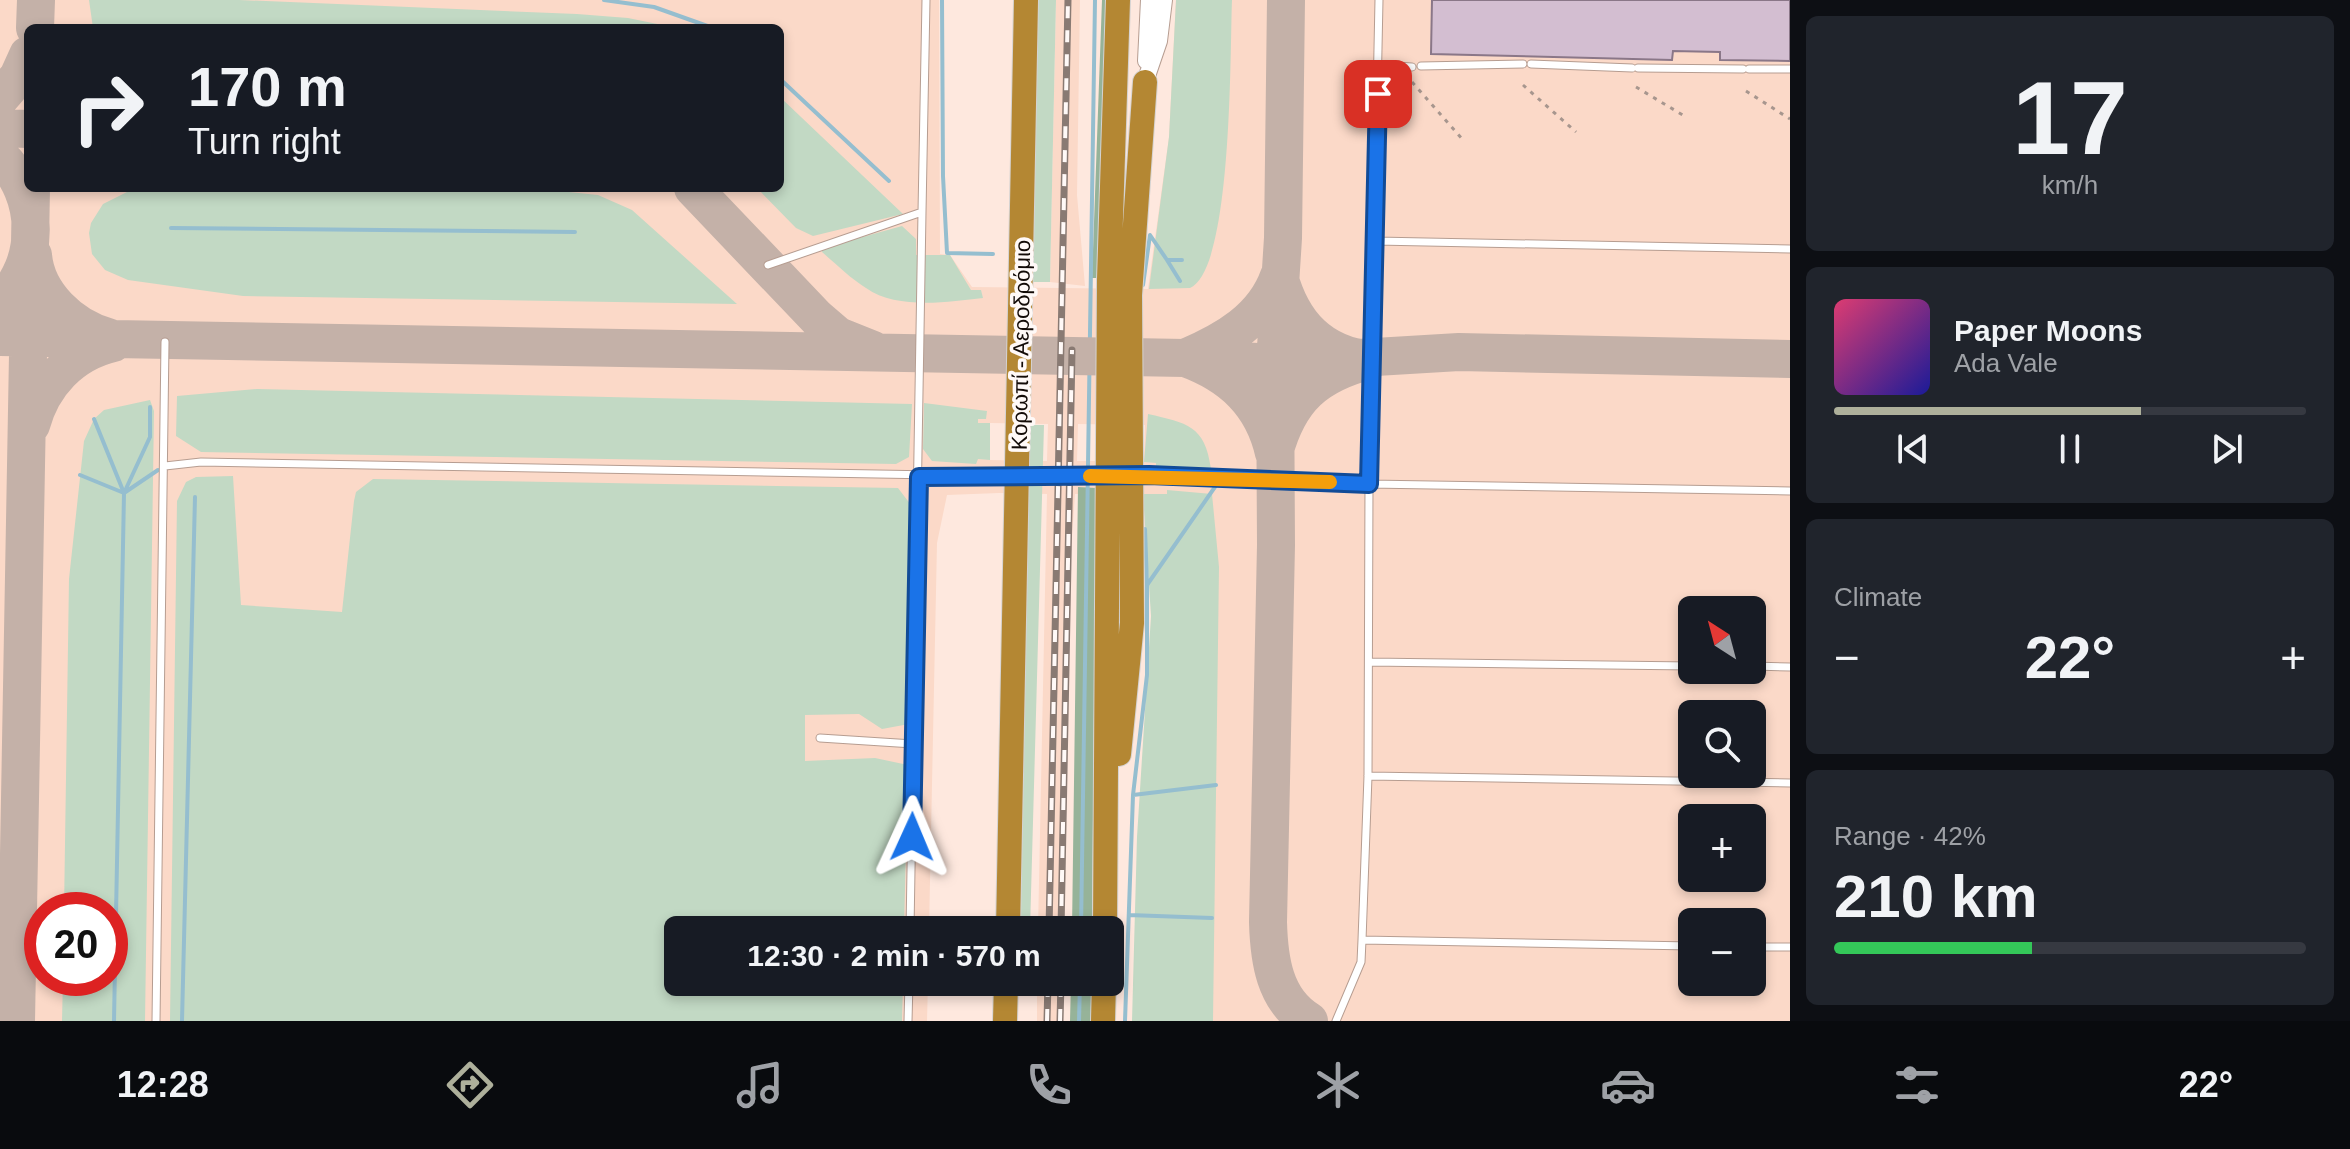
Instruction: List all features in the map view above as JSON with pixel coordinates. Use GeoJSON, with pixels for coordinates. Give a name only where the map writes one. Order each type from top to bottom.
{"type":"FeatureCollection","features":[{"type":"Feature","properties":{"kind":"highway","name":"Κορωπί - Αεροδρόμιο"},"geometry":{"type":"LineString","coordinates":[[1008,916],[1026,0]]}},
{"type":"Feature","properties":{"kind":"highway"},"geometry":{"type":"LineString","coordinates":[[1105,916],[1109,280],[1118,0]]}},
{"type":"Feature","properties":{"kind":"highway"},"geometry":{"type":"LineString","coordinates":[[1106,863],[1132,623],[1130,295],[1145,82]]}},
{"type":"Feature","properties":{"kind":"highway"},"geometry":{"type":"LineString","coordinates":[[1005,1021],[1006,996]]}},
{"type":"Feature","properties":{"kind":"highway"},"geometry":{"type":"LineString","coordinates":[[1103,1021],[1104,996]]}},
{"type":"Feature","properties":{"kind":"street"},"geometry":{"type":"LineString","coordinates":[[1145,82],[1149,0]]}},
{"type":"Feature","properties":{"kind":"street"},"geometry":{"type":"LineString","coordinates":[[1145,82],[1159,41],[1164,0]]}},
{"type":"Feature","properties":{"kind":"lane"},"geometry":{"type":"LineString","coordinates":[[910,916],[926,0]]}},
{"type":"Feature","properties":{"kind":"lane"},"geometry":{"type":"LineString","coordinates":[[1336,1021],[1361,962],[1362,940],[1368,776],[1369,484],[1379,0]]}},
{"type":"Feature","properties":{"kind":"lane"},"geometry":{"type":"LineString","coordinates":[[1379,65],[1527,64],[1790,69]]}},
{"type":"Feature","properties":{"kind":"lane"},"geometry":{"type":"LineString","coordinates":[[768,265],[922,212]]}},
{"type":"Feature","properties":{"kind":"lane"},"geometry":{"type":"LineString","coordinates":[[1376,241],[1790,249]]}},
{"type":"Feature","properties":{"kind":"lane"},"geometry":{"type":"LineString","coordinates":[[156,1021],[165,342]]}},
{"type":"Feature","properties":{"kind":"lane"},"geometry":{"type":"LineString","coordinates":[[165,466],[201,462],[919,477],[1149,475],[1369,484],[1790,491]]}},
{"type":"Feature","properties":{"kind":"lane"},"geometry":{"type":"LineString","coordinates":[[1369,662],[1678,666]]}},
{"type":"Feature","properties":{"kind":"lane"},"geometry":{"type":"LineString","coordinates":[[1766,666],[1790,667]]}},
{"type":"Feature","properties":{"kind":"lane"},"geometry":{"type":"LineString","coordinates":[[820,738],[913,744]]}},
{"type":"Feature","properties":{"kind":"lane"},"geometry":{"type":"LineString","coordinates":[[1368,776],[1790,783]]}},
{"type":"Feature","properties":{"kind":"lane"},"geometry":{"type":"LineString","coordinates":[[1362,940],[1678,946]]}},
{"type":"Feature","properties":{"kind":"lane"},"geometry":{"type":"LineString","coordinates":[[1766,947],[1790,947]]}},
{"type":"Feature","properties":{"kind":"lane"},"geometry":{"type":"LineString","coordinates":[[908,1021],[909,996]]}},
{"type":"Feature","properties":{"kind":"path"},"geometry":{"type":"LineString","coordinates":[[1412,82],[1463,140]]}},
{"type":"Feature","properties":{"kind":"path"},"geometry":{"type":"LineString","coordinates":[[1523,85],[1576,132]]}},
{"type":"Feature","properties":{"kind":"path"},"geometry":{"type":"LineString","coordinates":[[1636,87],[1686,117]]}},
{"type":"Feature","properties":{"kind":"path"},"geometry":{"type":"LineString","coordinates":[[1746,91],[1790,119]]}},
{"type":"Feature","properties":{"kind":"shaded area"},"geometry":{"type":"Polygon","coordinates":[[[0,0],[939,0],[940,254],[950,255],[972,287],[1148,289],[1169,137],[1176,0],[1790,0],[1790,1021],[1161,1021],[1167,774],[1143,494],[1075,494],[1070,565],[1063,916],[1038,916],[1047,494],[999,493],[947,495],[937,543],[929,916],[664,916],[664,996],[928,996],[927,1021],[0,1021],[0,0]],[[990,423],[990,460],[1047,461],[1048,424],[990,423]],[[1078,424],[1077,461],[1144,461],[1145,425],[1078,424]]]}},
{"type":"Feature","properties":{"kind":"shaded area"},"geometry":{"type":"Polygon","coordinates":[[[1056,0],[1080,0],[1077,195],[1085,286],[1050,282],[1056,0]]]}},
{"type":"Feature","properties":{"kind":"shaded area"},"geometry":{"type":"Polygon","coordinates":[[[1037,996],[1063,996],[1062,1021],[1037,1021],[1037,996]]]}},
{"type":"Feature","properties":{"kind":"green space"},"geometry":{"type":"Polygon","coordinates":[[[89,0],[239,0],[577,14],[657,24],[92,24],[89,0]]]}},
{"type":"Feature","properties":{"kind":"green space"},"geometry":{"type":"Polygon","coordinates":[[[1033,0],[1056,0],[1050,282],[1032,282],[1033,0]]]}},
{"type":"Feature","properties":{"kind":"green space"},"geometry":{"type":"Polygon","coordinates":[[[1102,0],[1110,0],[1100,278],[1092,278],[1102,0]]]}},
{"type":"Feature","properties":{"kind":"green space"},"geometry":{"type":"Polygon","coordinates":[[[1176,0],[1232,0],[1222,201],[1204,272],[1190,288],[1149,289],[1169,137],[1176,0]]]}},
{"type":"Feature","properties":{"kind":"green space"},"geometry":{"type":"Polygon","coordinates":[[[784,101],[903,214],[813,236],[796,228],[761,192],[784,192],[784,101]]]}},
{"type":"Feature","properties":{"kind":"green space"},"geometry":{"type":"Polygon","coordinates":[[[127,192],[569,192],[598,195],[632,210],[737,304],[243,296],[128,280],[105,270],[92,254],[91,223],[103,204],[127,192]]]}},
{"type":"Feature","properties":{"kind":"green space"},"geometry":{"type":"Polygon","coordinates":[[[902,226],[916,239],[916,255],[950,255],[971,290],[981,290],[983,298],[923,303],[878,295],[822,252],[823,248],[902,226]]]}},
{"type":"Feature","properties":{"kind":"green space"},"geometry":{"type":"Polygon","coordinates":[[[257,389],[912,404],[909,457],[896,464],[201,452],[176,436],[177,396],[257,389]]]}},
{"type":"Feature","properties":{"kind":"green space"},"geometry":{"type":"Polygon","coordinates":[[[150,400],[154,411],[145,1021],[62,1021],[63,996],[128,996],[128,892],[64,892],[69,579],[84,441],[94,419],[104,410],[150,400]]]}},
{"type":"Feature","properties":{"kind":"green space"},"geometry":{"type":"Polygon","coordinates":[[[924,403],[987,411],[986,419],[978,419],[978,423],[990,423],[990,460],[978,459],[976,464],[932,461],[923,449],[924,403]]]}},
{"type":"Feature","properties":{"kind":"green space"},"geometry":{"type":"Polygon","coordinates":[[[1148,414],[1192,428],[1204,443],[1211,469],[1156,467],[1156,463],[1144,462],[1148,414]]]}},
{"type":"Feature","properties":{"kind":"green space"},"geometry":{"type":"Polygon","coordinates":[[[1031,425],[1044,425],[1030,916],[1018,916],[1025,526],[1031,425]]]}},
{"type":"Feature","properties":{"kind":"green space"},"geometry":{"type":"Polygon","coordinates":[[[233,476],[241,605],[342,612],[356,492],[373,479],[898,488],[911,505],[909,724],[882,729],[859,714],[805,715],[805,761],[875,758],[908,765],[904,916],[664,916],[664,996],[903,996],[902,1021],[170,1021],[177,501],[186,482],[196,477],[233,476]]]}},
{"type":"Feature","properties":{"kind":"green space"},"geometry":{"type":"Polygon","coordinates":[[[1078,487],[1096,488],[1092,916],[1072,916],[1078,487]]]}},
{"type":"Feature","properties":{"kind":"green space"},"geometry":{"type":"Polygon","coordinates":[[[1167,490],[1212,494],[1219,567],[1213,1021],[1132,1021],[1137,837],[1151,616],[1143,494],[1167,494],[1167,490]]]}},
{"type":"Feature","properties":{"kind":"green space"},"geometry":{"type":"Polygon","coordinates":[[[1071,996],[1091,996],[1091,1021],[1070,1021],[1071,996]]]}},
{"type":"Feature","properties":{"kind":"building"},"geometry":{"type":"Polygon","coordinates":[[[1432,0],[1790,0],[1790,61],[1720,60],[1720,52],[1673,51],[1672,60],[1431,54],[1432,0]]]}},
{"type":"Feature","properties":{"kind":"waterway"},"geometry":{"type":"LineString","coordinates":[[604,0],[654,7],[702,24]]}},
{"type":"Feature","properties":{"kind":"waterway"},"geometry":{"type":"LineString","coordinates":[[942,0],[943,176],[947,253],[993,254]]}},
{"type":"Feature","properties":{"kind":"waterway"},"geometry":{"type":"LineString","coordinates":[[1081,916],[1095,0]]}},
{"type":"Feature","properties":{"kind":"waterway"},"geometry":{"type":"LineString","coordinates":[[784,83],[889,181]]}},
{"type":"Feature","properties":{"kind":"waterway"},"geometry":{"type":"LineString","coordinates":[[171,228],[575,232]]}},
{"type":"Feature","properties":{"kind":"waterway"},"geometry":{"type":"LineString","coordinates":[[1143,285],[1150,235],[1167,260]]}},
{"type":"Feature","properties":{"kind":"waterway"},"geometry":{"type":"LineString","coordinates":[[1180,281],[1167,260],[1182,260]]}},
{"type":"Feature","properties":{"kind":"waterway"},"geometry":{"type":"LineString","coordinates":[[150,407],[150,437],[124,493],[158,470]]}},
{"type":"Feature","properties":{"kind":"waterway"},"geometry":{"type":"LineString","coordinates":[[94,419],[124,493]]}},
{"type":"Feature","properties":{"kind":"waterway"},"geometry":{"type":"LineString","coordinates":[[80,475],[124,493],[114,1021]]}},
{"type":"Feature","properties":{"kind":"waterway"},"geometry":{"type":"LineString","coordinates":[[1145,529],[1147,585],[1217,484]]}},
{"type":"Feature","properties":{"kind":"waterway"},"geometry":{"type":"LineString","coordinates":[[182,1021],[195,497]]}},
{"type":"Feature","properties":{"kind":"waterway"},"geometry":{"type":"LineString","coordinates":[[1125,1021],[1133,795],[1147,675],[1147,585]]}},
{"type":"Feature","properties":{"kind":"waterway"},"geometry":{"type":"LineString","coordinates":[[1133,795],[1216,785]]}},
{"type":"Feature","properties":{"kind":"waterway"},"geometry":{"type":"LineString","coordinates":[[1129,915],[1212,918]]}},
{"type":"Feature","properties":{"kind":"waterway"},"geometry":{"type":"LineString","coordinates":[[1079,1021],[1080,996]]}},
{"type":"Feature","properties":{"kind":"taxiway"},"geometry":{"type":"LineString","coordinates":[[35,24],[36,0]]}},
{"type":"Feature","properties":{"kind":"taxiway"},"geometry":{"type":"LineString","coordinates":[[1286,0],[1283,238],[1275,363],[1276,545],[1268,922],[1276,978],[1288,1002],[1309,1021]]}},
{"type":"Feature","properties":{"kind":"taxiway"},"geometry":{"type":"LineString","coordinates":[[0,98],[18,77],[24,64]]}},
{"type":"Feature","properties":{"kind":"taxiway"},"geometry":{"type":"LineString","coordinates":[[0,128],[24,129]]}},
{"type":"Feature","properties":{"kind":"taxiway"},"geometry":{"type":"LineString","coordinates":[[0,156],[23,190],[31,229],[23,268],[14,286],[0,302]]}},
{"type":"Feature","properties":{"kind":"taxiway"},"geometry":{"type":"LineString","coordinates":[[16,1021],[31,192]]}},
{"type":"Feature","properties":{"kind":"taxiway"},"geometry":{"type":"LineString","coordinates":[[697,192],[817,318],[838,336],[873,350]]}},
{"type":"Feature","properties":{"kind":"taxiway"},"geometry":{"type":"LineString","coordinates":[[33,255],[41,283],[58,307],[81,325],[108,337]]}},
{"type":"Feature","properties":{"kind":"taxiway"},"geometry":{"type":"LineString","coordinates":[[1279,276],[1292,309],[1311,334],[1337,352],[1371,360],[1335,373],[1308,391],[1288,417],[1274,453],[1262,420],[1243,394],[1217,373],[1185,358],[1241,327],[1264,305],[1279,276]]}},
{"type":"Feature","properties":{"kind":"taxiway"},"geometry":{"type":"LineString","coordinates":[[0,337],[1185,358],[1275,363],[1459,352],[1790,359]]}},
{"type":"Feature","properties":{"kind":"taxiway"},"geometry":{"type":"LineString","coordinates":[[31,425],[43,396],[60,372],[84,354],[113,343]]}},
{"type":"Feature","properties":{"kind":"railway"},"geometry":{"type":"LineString","coordinates":[[1049,916],[1068,0]]}},
{"type":"Feature","properties":{"kind":"railway"},"geometry":{"type":"LineString","coordinates":[[1061,916],[1072,350]]}},
{"type":"Feature","properties":{"kind":"railway"},"geometry":{"type":"LineString","coordinates":[[1047,1021],[1048,996]]}},
{"type":"Feature","properties":{"kind":"railway"},"geometry":{"type":"LineString","coordinates":[[1060,1021],[1061,996]]}},
{"type":"Feature","properties":{"kind":"slow traffic"},"geometry":{"type":"LineString","coordinates":[[1090,476],[1149,475],[1330,482]]}},
{"type":"Feature","properties":{"kind":"route"},"geometry":{"type":"LineString","coordinates":[[912,837],[919,477],[1149,475],[1369,484],[1378,94]]}}]}
